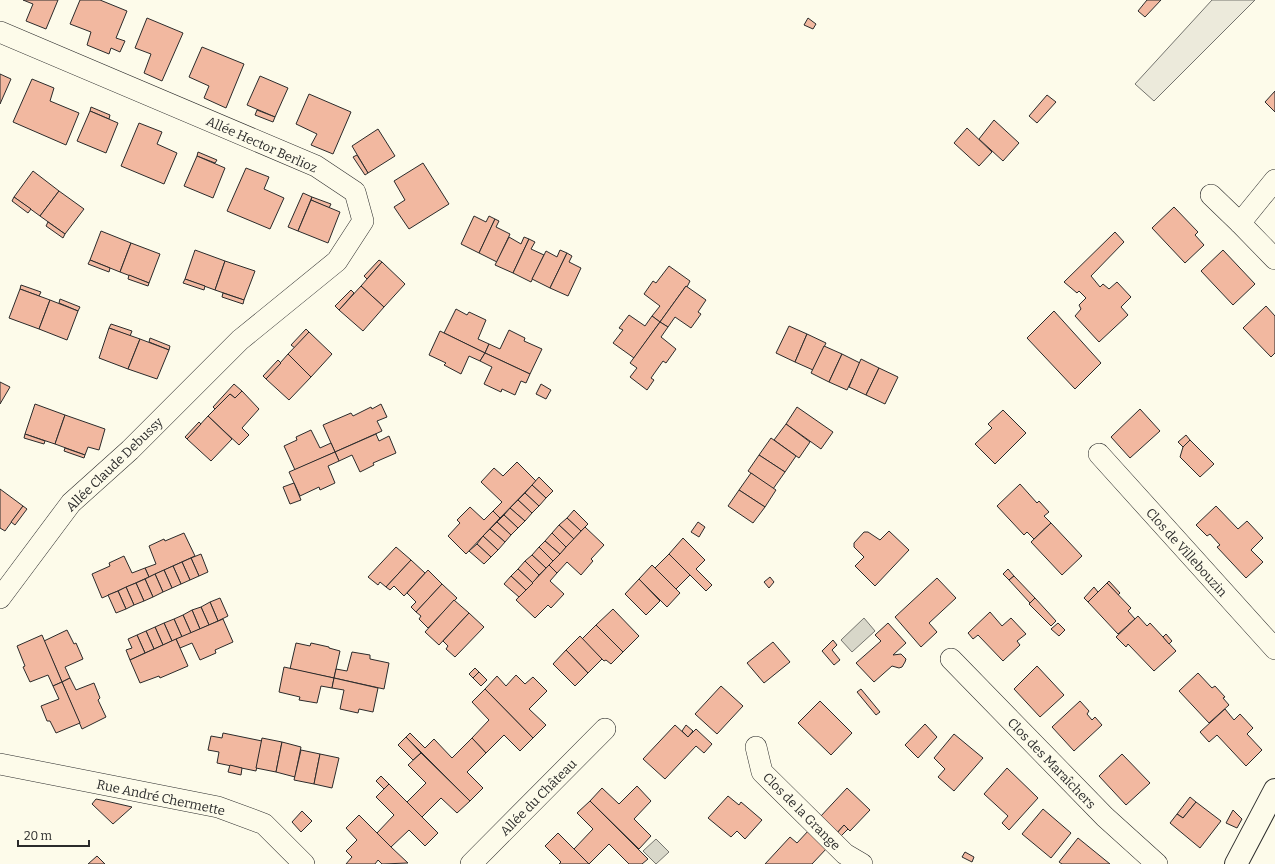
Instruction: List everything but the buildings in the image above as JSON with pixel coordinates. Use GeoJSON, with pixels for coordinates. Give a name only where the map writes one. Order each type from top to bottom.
{"type":"FeatureCollection","features":[{"type":"Feature","properties":{"kind":"street","name":"Allée Hector Berlioz"},"geometry":{"type":"LineString","coordinates":[[0,32],[316,166],[356,192],[363,221],[337,261],[240,340]]}},
{"type":"Feature","properties":{"kind":"street"},"geometry":{"type":"LineString","coordinates":[[1240,223],[1275,180]]}},
{"type":"Feature","properties":{"kind":"street"},"geometry":{"type":"LineString","coordinates":[[1211,195],[1275,259]]}},
{"type":"Feature","properties":{"kind":"street","name":"Allée Claude Debussy"},"geometry":{"type":"LineString","coordinates":[[0,598],[71,504],[130,450],[240,340]]}},
{"type":"Feature","properties":{"kind":"street","name":"Clos de Villebouzin"},"geometry":{"type":"LineString","coordinates":[[1099,454],[1275,649]]}},
{"type":"Feature","properties":{"kind":"street","name":"Clos des Maraîchers"},"geometry":{"type":"LineString","coordinates":[[951,659],[1105,817],[1157,864]]}},
{"type":"Feature","properties":{"kind":"street","name":"Allée du Château"},"geometry":{"type":"LineString","coordinates":[[471,864],[605,729]]}},
{"type":"Feature","properties":{"kind":"street","name":"Clos de la Grange"},"geometry":{"type":"LineString","coordinates":[[756,747],[762,772],[845,854],[862,864]]}},
{"type":"Feature","properties":{"kind":"street","name":"Rue André Chermette"},"geometry":{"type":"LineString","coordinates":[[0,764],[218,807],[264,824],[304,864]]}},
{"type":"Feature","properties":{"kind":"street"},"geometry":{"type":"LineString","coordinates":[[1236,864],[1275,790]]}},
{"type":"Feature","properties":{"kind":"shaded area"},"geometry":{"type":"Polygon","coordinates":[[[1212,0],[1255,0],[1154,101],[1135,84],[1212,0]]]}},
{"type":"Feature","properties":{"kind":"shaded area"},"geometry":{"type":"Polygon","coordinates":[[[864,618],[875,631],[852,652],[841,640],[864,618]]]}},
{"type":"Feature","properties":{"kind":"shaded area"},"geometry":{"type":"Polygon","coordinates":[[[656,839],[669,852],[656,864],[643,851],[656,839]]]}}]}
